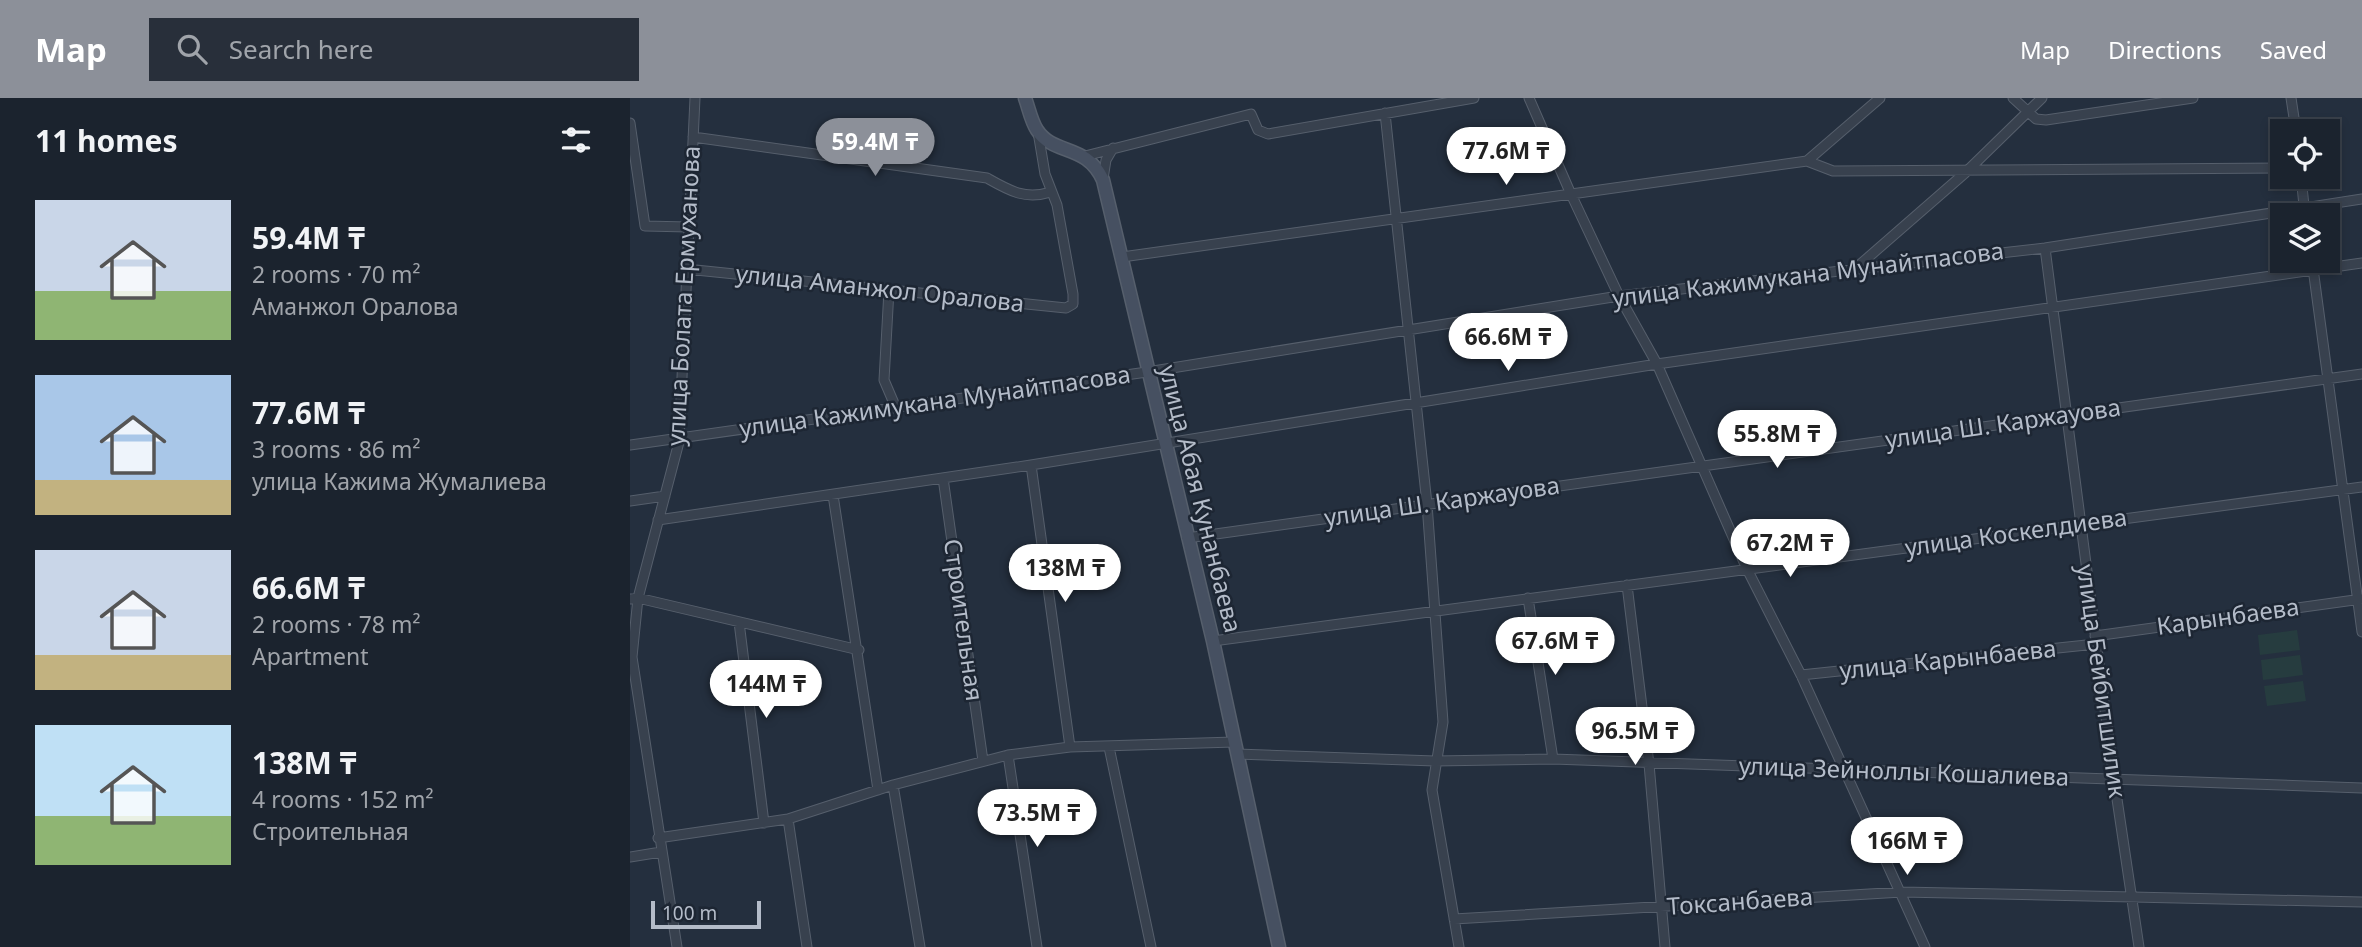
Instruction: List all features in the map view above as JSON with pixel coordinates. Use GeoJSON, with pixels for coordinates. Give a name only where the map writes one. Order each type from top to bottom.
{"type":"FeatureCollection","features":[{"type":"Feature","properties":{"kind":"street","name":"улица Болата Ермуханова"},"geometry":{"type":"LineString","coordinates":[[677,947],[631,657],[634,598],[665,496],[679,437],[695,98]]}},
{"type":"Feature","properties":{"kind":"street"},"geometry":{"type":"LineString","coordinates":[[693,137],[987,178],[1018,195],[1036,197],[1051,192],[1038,132],[1026,98]]}},
{"type":"Feature","properties":{"kind":"street"},"geometry":{"type":"LineString","coordinates":[[1038,132],[1049,142],[1085,156],[1251,114],[1258,130],[1268,134],[1474,98]]}},
{"type":"Feature","properties":{"kind":"street"},"geometry":{"type":"LineString","coordinates":[[1530,98],[1570,192],[1619,296],[1657,364],[1747,569],[1801,676],[1925,947]]}},
{"type":"Feature","properties":{"kind":"street"},"geometry":{"type":"LineString","coordinates":[[1807,161],[1880,98]]}},
{"type":"Feature","properties":{"kind":"street"},"geometry":{"type":"LineString","coordinates":[[2013,98],[2027,112],[2046,120],[2193,98]]}},
{"type":"Feature","properties":{"kind":"street"},"geometry":{"type":"LineString","coordinates":[[1855,270],[1965,173],[2042,98]]}},
{"type":"Feature","properties":{"kind":"street"},"geometry":{"type":"LineString","coordinates":[[2291,98],[2294,119]]}},
{"type":"Feature","properties":{"kind":"street"},"geometry":{"type":"LineString","coordinates":[[1385,113],[1427,504],[1443,722],[1432,790],[1459,947]]}},
{"type":"Feature","properties":{"kind":"street"},"geometry":{"type":"LineString","coordinates":[[630,123],[645,226],[688,227]]}},
{"type":"Feature","properties":{"kind":"street"},"geometry":{"type":"LineString","coordinates":[[1103,180],[1106,160],[1113,148]]}},
{"type":"Feature","properties":{"kind":"street","name":"улица Абая Кунанбаева"},"geometry":{"type":"LineString","coordinates":[[1085,156],[1098,168],[1103,180],[1122,257],[1163,444],[1213,641],[1279,947]]}},
{"type":"Feature","properties":{"kind":"street"},"geometry":{"type":"LineString","coordinates":[[1122,257],[1570,192],[1807,161],[1833,171],[1965,173],[2270,169]]}},
{"type":"Feature","properties":{"kind":"street","name":"улица Аманжол Оралова"},"geometry":{"type":"LineString","coordinates":[[686,269],[1066,308],[1073,304],[1057,205],[1051,192]]}},
{"type":"Feature","properties":{"kind":"street","name":"улица Кажимукана Мунайтпасова"},"geometry":{"type":"LineString","coordinates":[[2340,204],[2362,199]]}},
{"type":"Feature","properties":{"kind":"street","name":"улица Кажимукана Мунайтпасова"},"geometry":{"type":"LineString","coordinates":[[630,445],[1147,372],[1410,332],[1619,296],[2045,248],[2270,217]]}},
{"type":"Feature","properties":{"kind":"street","name":"улица Бейбитшилик"},"geometry":{"type":"LineString","coordinates":[[2045,248],[2113,779],[2139,947]]}},
{"type":"Feature","properties":{"kind":"street"},"geometry":{"type":"LineString","coordinates":[[2340,263],[2362,262]]}},
{"type":"Feature","properties":{"kind":"street"},"geometry":{"type":"LineString","coordinates":[[658,520],[1031,465],[1657,364],[2052,307],[2270,272]]}},
{"type":"Feature","properties":{"kind":"street"},"geometry":{"type":"LineString","coordinates":[[2313,273],[2360,599],[2362,632]]}},
{"type":"Feature","properties":{"kind":"street"},"geometry":{"type":"LineString","coordinates":[[889,290],[884,380],[896,408]]}},
{"type":"Feature","properties":{"kind":"street","name":"улица Ш. Каржауова"},"geometry":{"type":"LineString","coordinates":[[1187,538],[2362,374]]}},
{"type":"Feature","properties":{"kind":"street"},"geometry":{"type":"LineString","coordinates":[[1031,465],[1070,747]]}},
{"type":"Feature","properties":{"kind":"street","name":"Строительная"},"geometry":{"type":"LineString","coordinates":[[943,478],[983,761]]}},
{"type":"Feature","properties":{"kind":"street","name":"улица Коскелдиева"},"geometry":{"type":"LineString","coordinates":[[1213,641],[2362,486]]}},
{"type":"Feature","properties":{"kind":"street"},"geometry":{"type":"LineString","coordinates":[[833,495],[859,650],[878,790]]}},
{"type":"Feature","properties":{"kind":"street"},"geometry":{"type":"LineString","coordinates":[[630,501],[665,496]]}},
{"type":"Feature","properties":{"kind":"street"},"geometry":{"type":"LineString","coordinates":[[1628,585],[1649,764],[1665,947]]}},
{"type":"Feature","properties":{"kind":"street"},"geometry":{"type":"LineString","coordinates":[[634,598],[859,650]]}},
{"type":"Feature","properties":{"kind":"street"},"geometry":{"type":"LineString","coordinates":[[1528,598],[1553,759]]}},
{"type":"Feature","properties":{"kind":"street","name":"Карынбаева"},"geometry":{"type":"LineString","coordinates":[[2095,640],[2360,599]]}},
{"type":"Feature","properties":{"kind":"street"},"geometry":{"type":"LineString","coordinates":[[739,622],[764,823]]}},
{"type":"Feature","properties":{"kind":"street","name":"улица Карынбаева"},"geometry":{"type":"LineString","coordinates":[[1801,676],[2095,640]]}},
{"type":"Feature","properties":{"kind":"street","name":"улица Зейноллы Кошалиева"},"geometry":{"type":"LineString","coordinates":[[658,838],[788,819],[893,785],[983,761],[1070,747],[1235,748],[1436,761],[1553,759],[2362,788]]}},
{"type":"Feature","properties":{"kind":"street"},"geometry":{"type":"LineString","coordinates":[[1109,747],[1150,947]]}},
{"type":"Feature","properties":{"kind":"street"},"geometry":{"type":"LineString","coordinates":[[1008,755],[1037,947]]}},
{"type":"Feature","properties":{"kind":"street"},"geometry":{"type":"LineString","coordinates":[[893,785],[920,947]]}},
{"type":"Feature","properties":{"kind":"street"},"geometry":{"type":"LineString","coordinates":[[788,819],[807,947]]}},
{"type":"Feature","properties":{"kind":"street"},"geometry":{"type":"LineString","coordinates":[[630,857],[661,852]]}},
{"type":"Feature","properties":{"kind":"street","name":"Токсанбаева"},"geometry":{"type":"LineString","coordinates":[[1454,919],[1902,892],[2362,902]]}},
{"type":"Feature","properties":{"kind":"green space"},"geometry":{"type":"Polygon","coordinates":[[[2297,630],[2300,650],[2260,655],[2258,635],[2297,630]]]}},
{"type":"Feature","properties":{"kind":"green space"},"geometry":{"type":"Polygon","coordinates":[[[2300,655],[2303,675],[2263,680],[2261,660],[2300,655]]]}},
{"type":"Feature","properties":{"kind":"green space"},"geometry":{"type":"Polygon","coordinates":[[[2303,681],[2306,701],[2267,706],[2264,686],[2303,681]]]}}]}
